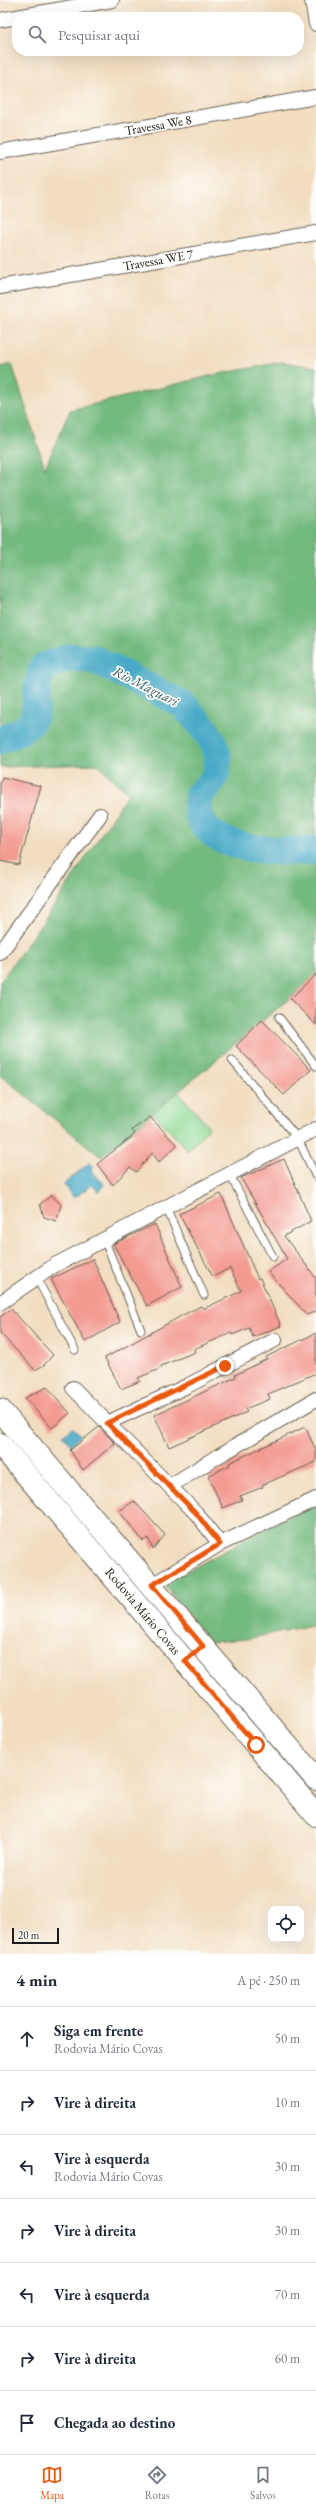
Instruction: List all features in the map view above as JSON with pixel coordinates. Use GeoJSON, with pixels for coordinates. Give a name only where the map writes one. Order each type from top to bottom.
{"type":"FeatureCollection","features":[{"type":"Feature","properties":{"kind":"main road","name":"Rodovia Mário Covas"},"geometry":{"type":"LineString","coordinates":[[0,1410],[152,1585],[316,1779]]}},
{"type":"Feature","properties":{"kind":"main road","name":"Rodovia Mário Covas"},"geometry":{"type":"LineString","coordinates":[[0,1444],[316,1815]]}},
{"type":"Feature","properties":{"kind":"main road"},"geometry":{"type":"LineString","coordinates":[[185,1661],[203,1646]]}},
{"type":"Feature","properties":{"kind":"street"},"geometry":{"type":"LineString","coordinates":[[45,12],[112,0]]}},
{"type":"Feature","properties":{"kind":"street"},"geometry":{"type":"LineString","coordinates":[[312,0],[316,24]]}},
{"type":"Feature","properties":{"kind":"street"},"geometry":{"type":"LineString","coordinates":[[0,20],[12,18]]}},
{"type":"Feature","properties":{"kind":"street","name":"Travessa We 8"},"geometry":{"type":"LineString","coordinates":[[0,152],[316,97]]}},
{"type":"Feature","properties":{"kind":"street","name":"Travessa WE 7"},"geometry":{"type":"LineString","coordinates":[[0,287],[316,233]]}},
{"type":"Feature","properties":{"kind":"street"},"geometry":{"type":"LineString","coordinates":[[0,953],[100,815]]}},
{"type":"Feature","properties":{"kind":"street"},"geometry":{"type":"LineString","coordinates":[[0,1303],[36,1277],[104,1239],[316,1130]]}},
{"type":"Feature","properties":{"kind":"street"},"geometry":{"type":"LineString","coordinates":[[107,1423],[187,1386],[274,1340]]}},
{"type":"Feature","properties":{"kind":"street"},"geometry":{"type":"LineString","coordinates":[[73,1388],[196,1513],[220,1544]]}},
{"type":"Feature","properties":{"kind":"street"},"geometry":{"type":"LineString","coordinates":[[170,1486],[316,1399]]}},
{"type":"Feature","properties":{"kind":"street"},"geometry":{"type":"LineString","coordinates":[[152,1585],[220,1544],[316,1499]]}},
{"type":"Feature","properties":{"kind":"lane"},"geometry":{"type":"LineString","coordinates":[[279,1017],[316,1066]]}},
{"type":"Feature","properties":{"kind":"lane"},"geometry":{"type":"LineString","coordinates":[[232,1060],[298,1139],[316,1177]]}},
{"type":"Feature","properties":{"kind":"lane"},"geometry":{"type":"LineString","coordinates":[[230,1175],[273,1257]]}},
{"type":"Feature","properties":{"kind":"lane"},"geometry":{"type":"LineString","coordinates":[[166,1207],[204,1296]]}},
{"type":"Feature","properties":{"kind":"lane"},"geometry":{"type":"LineString","coordinates":[[104,1239],[141,1330]]}},
{"type":"Feature","properties":{"kind":"lane"},"geometry":{"type":"LineString","coordinates":[[36,1277],[75,1350]]}},
{"type":"Feature","properties":{"kind":"green space"},"geometry":{"type":"Polygon","coordinates":[[[282,362],[316,367],[316,976],[101,1157],[0,1075],[0,982],[47,916],[128,794],[97,764],[0,767],[0,367],[12,364],[45,468],[70,410],[218,374],[282,362]]]}},
{"type":"Feature","properties":{"kind":"green space"},"geometry":{"type":"Polygon","coordinates":[[[174,1088],[209,1127],[188,1151],[150,1109],[174,1088]]]}},
{"type":"Feature","properties":{"kind":"green space"},"geometry":{"type":"Polygon","coordinates":[[[316,1501],[316,1624],[247,1639],[210,1642],[164,1584],[316,1501]]]}},
{"type":"Feature","properties":{"kind":"water"},"geometry":{"type":"Polygon","coordinates":[[[89,1163],[94,1167],[91,1170],[104,1184],[99,1192],[92,1185],[74,1198],[64,1184],[89,1163]]]}},
{"type":"Feature","properties":{"kind":"water"},"geometry":{"type":"Polygon","coordinates":[[[72,1427],[81,1435],[71,1445],[63,1435],[72,1427]]]}},
{"type":"Feature","properties":{"kind":"building"},"geometry":{"type":"Polygon","coordinates":[[[2,777],[41,786],[19,865],[0,861],[0,784],[2,777]]]}},
{"type":"Feature","properties":{"kind":"building"},"geometry":{"type":"Polygon","coordinates":[[[316,974],[316,1025],[290,999],[316,974]]]}},
{"type":"Feature","properties":{"kind":"building"},"geometry":{"type":"Polygon","coordinates":[[[262,1020],[311,1070],[284,1095],[236,1046],[262,1020]]]}},
{"type":"Feature","properties":{"kind":"building"},"geometry":{"type":"Polygon","coordinates":[[[150,1117],[177,1145],[159,1162],[152,1153],[136,1172],[130,1167],[113,1185],[97,1164],[135,1134],[132,1130],[150,1117]]]}},
{"type":"Feature","properties":{"kind":"building"},"geometry":{"type":"Polygon","coordinates":[[[284,1159],[311,1221],[284,1236],[316,1278],[316,1311],[307,1315],[268,1272],[287,1259],[241,1178],[284,1159]]]}},
{"type":"Feature","properties":{"kind":"building"},"geometry":{"type":"Polygon","coordinates":[[[221,1194],[258,1279],[260,1278],[281,1326],[253,1337],[249,1328],[232,1335],[231,1333],[194,1349],[195,1352],[161,1366],[162,1368],[138,1378],[140,1381],[121,1389],[105,1358],[201,1306],[203,1309],[241,1291],[230,1268],[213,1277],[179,1214],[221,1194]]]}},
{"type":"Feature","properties":{"kind":"building"},"geometry":{"type":"Polygon","coordinates":[[[52,1195],[61,1205],[56,1221],[44,1217],[40,1204],[52,1195]]]}},
{"type":"Feature","properties":{"kind":"building"},"geometry":{"type":"Polygon","coordinates":[[[155,1224],[182,1287],[147,1306],[113,1244],[155,1224]]]}},
{"type":"Feature","properties":{"kind":"building"},"geometry":{"type":"Polygon","coordinates":[[[93,1259],[120,1322],[85,1342],[51,1279],[93,1259]]]}},
{"type":"Feature","properties":{"kind":"building"},"geometry":{"type":"Polygon","coordinates":[[[11,1309],[53,1355],[44,1365],[35,1370],[0,1333],[0,1317],[11,1309]]]}},
{"type":"Feature","properties":{"kind":"building"},"geometry":{"type":"Polygon","coordinates":[[[316,1333],[316,1373],[268,1394],[270,1399],[245,1409],[247,1412],[169,1447],[154,1415],[236,1377],[235,1375],[267,1359],[266,1357],[316,1333]]]}},
{"type":"Feature","properties":{"kind":"building"},"geometry":{"type":"Polygon","coordinates":[[[47,1387],[70,1413],[52,1428],[25,1398],[47,1387]]]}},
{"type":"Feature","properties":{"kind":"building"},"geometry":{"type":"Polygon","coordinates":[[[99,1427],[115,1443],[83,1470],[70,1450],[99,1427]]]}},
{"type":"Feature","properties":{"kind":"building"},"geometry":{"type":"Polygon","coordinates":[[[305,1427],[316,1450],[316,1462],[262,1485],[263,1487],[240,1496],[242,1500],[223,1508],[208,1476],[230,1465],[229,1463],[305,1427]]]}},
{"type":"Feature","properties":{"kind":"building"},"geometry":{"type":"Polygon","coordinates":[[[134,1501],[165,1535],[153,1549],[148,1538],[143,1541],[119,1511],[134,1501]]]}},
{"type":"Feature","properties":{"kind":"waterway","name":"Rio Maguari"},"geometry":{"type":"LineString","coordinates":[[0,740],[17,733],[27,726],[33,719],[38,681],[43,667],[71,657],[94,659],[182,704],[205,729],[213,742],[218,758],[216,775],[206,788],[198,795],[197,802],[199,817],[203,824],[212,833],[225,840],[256,849],[288,851],[316,850]]}},
{"type":"Feature","properties":{"kind":"route"},"geometry":{"type":"LineString","coordinates":[[225,1366],[187,1386],[107,1423],[196,1513],[220,1544],[152,1585],[203,1646],[185,1661],[256,1745]]}}]}
